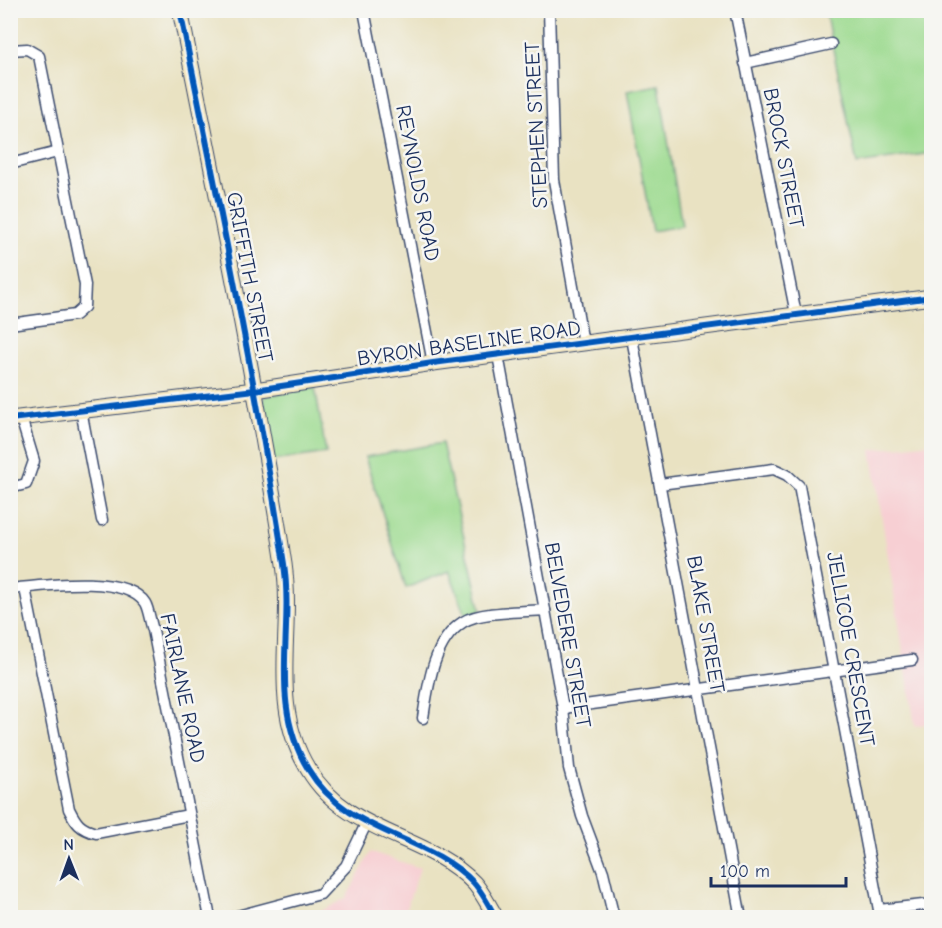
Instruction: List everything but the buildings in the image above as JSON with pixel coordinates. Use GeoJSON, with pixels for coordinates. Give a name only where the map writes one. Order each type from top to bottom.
{"type":"FeatureCollection","features":[{"type":"Feature","properties":{"kind":"street","name":"GRIFFITH STREET"},"geometry":{"type":"LineString","coordinates":[[180,10],[255,390],[284,568],[285,708],[291,735],[307,768],[324,792],[366,824],[443,861],[474,883],[496,918]]}},
{"type":"Feature","properties":{"kind":"street","name":"REYNOLDS ROAD"},"geometry":{"type":"LineString","coordinates":[[364,10],[434,363]]}},
{"type":"Feature","properties":{"kind":"street","name":"STEPHEN STREET"},"geometry":{"type":"LineString","coordinates":[[549,10],[554,180],[583,343]]}},
{"type":"Feature","properties":{"kind":"street","name":"BROCK STREET"},"geometry":{"type":"LineString","coordinates":[[735,10],[796,314]]}},
{"type":"Feature","properties":{"kind":"street"},"geometry":{"type":"LineString","coordinates":[[745,63],[831,44]]}},
{"type":"Feature","properties":{"kind":"street"},"geometry":{"type":"LineString","coordinates":[[10,50],[27,49],[39,56],[85,285],[84,307],[75,315],[10,324]]}},
{"type":"Feature","properties":{"kind":"street"},"geometry":{"type":"LineString","coordinates":[[10,164],[58,152]]}},
{"type":"Feature","properties":{"kind":"street","name":"BYRON BASELINE ROAD"},"geometry":{"type":"LineString","coordinates":[[16,419],[255,390],[434,363],[932,297]]}},
{"type":"Feature","properties":{"kind":"street","name":"BLAKE STREET"},"geometry":{"type":"LineString","coordinates":[[632,338],[741,918]]}},
{"type":"Feature","properties":{"kind":"street","name":"BELVEDERE STREET"},"geometry":{"type":"LineString","coordinates":[[498,356],[563,708],[570,768],[582,816],[603,872],[614,918]]}},
{"type":"Feature","properties":{"kind":"street"},"geometry":{"type":"LineString","coordinates":[[81,410],[102,520]]}},
{"type":"Feature","properties":{"kind":"street"},"geometry":{"type":"LineString","coordinates":[[10,488],[26,484],[34,461],[16,419]]}},
{"type":"Feature","properties":{"kind":"street","name":"JELLICOE CRESCENT"},"geometry":{"type":"LineString","coordinates":[[660,484],[774,469],[787,475],[799,486],[879,910],[932,904]]}},
{"type":"Feature","properties":{"kind":"street","name":"FAIRLANE ROAD"},"geometry":{"type":"LineString","coordinates":[[10,589],[53,583],[116,587],[133,593],[145,603],[153,630],[210,918]]}},
{"type":"Feature","properties":{"kind":"street"},"geometry":{"type":"LineString","coordinates":[[25,588],[69,809],[75,821],[82,830],[96,833],[189,815]]}},
{"type":"Feature","properties":{"kind":"street"},"geometry":{"type":"LineString","coordinates":[[423,718],[432,674],[445,638],[464,621],[545,610]]}},
{"type":"Feature","properties":{"kind":"street"},"geometry":{"type":"LineString","coordinates":[[563,708],[912,660]]}},
{"type":"Feature","properties":{"kind":"street"},"geometry":{"type":"LineString","coordinates":[[230,918],[320,894],[346,866],[366,824]]}},
{"type":"Feature","properties":{"kind":"shaded area"},"geometry":{"type":"Polygon","coordinates":[[[931,443],[931,723],[915,726],[871,450],[931,443]]]}},
{"type":"Feature","properties":{"kind":"shaded area"},"geometry":{"type":"Polygon","coordinates":[[[371,852],[420,868],[406,909],[414,917],[310,917],[346,898],[371,852]]]}},
{"type":"Feature","properties":{"kind":"green space"},"geometry":{"type":"Polygon","coordinates":[[[825,11],[925,11],[931,45],[931,153],[857,164],[825,11]]]}},
{"type":"Feature","properties":{"kind":"green space"},"geometry":{"type":"Polygon","coordinates":[[[659,85],[682,226],[652,231],[627,91],[659,85]]]}},
{"type":"Feature","properties":{"kind":"green space"},"geometry":{"type":"Polygon","coordinates":[[[315,387],[326,453],[273,461],[263,401],[265,396],[315,387]]]}},
{"type":"Feature","properties":{"kind":"green space"},"geometry":{"type":"Polygon","coordinates":[[[442,443],[481,611],[466,615],[449,571],[406,588],[365,457],[442,443]]]}},
{"type":"Feature","properties":{"kind":"cycle path"},"geometry":{"type":"LineString","coordinates":[[180,10],[222,218],[273,494],[286,590],[285,694],[296,744],[308,769],[325,791],[344,808],[455,866],[474,883],[496,918]]}},
{"type":"Feature","properties":{"kind":"cycle path"},"geometry":{"type":"LineString","coordinates":[[10,419],[255,390],[433,363],[932,297]]}}]}
